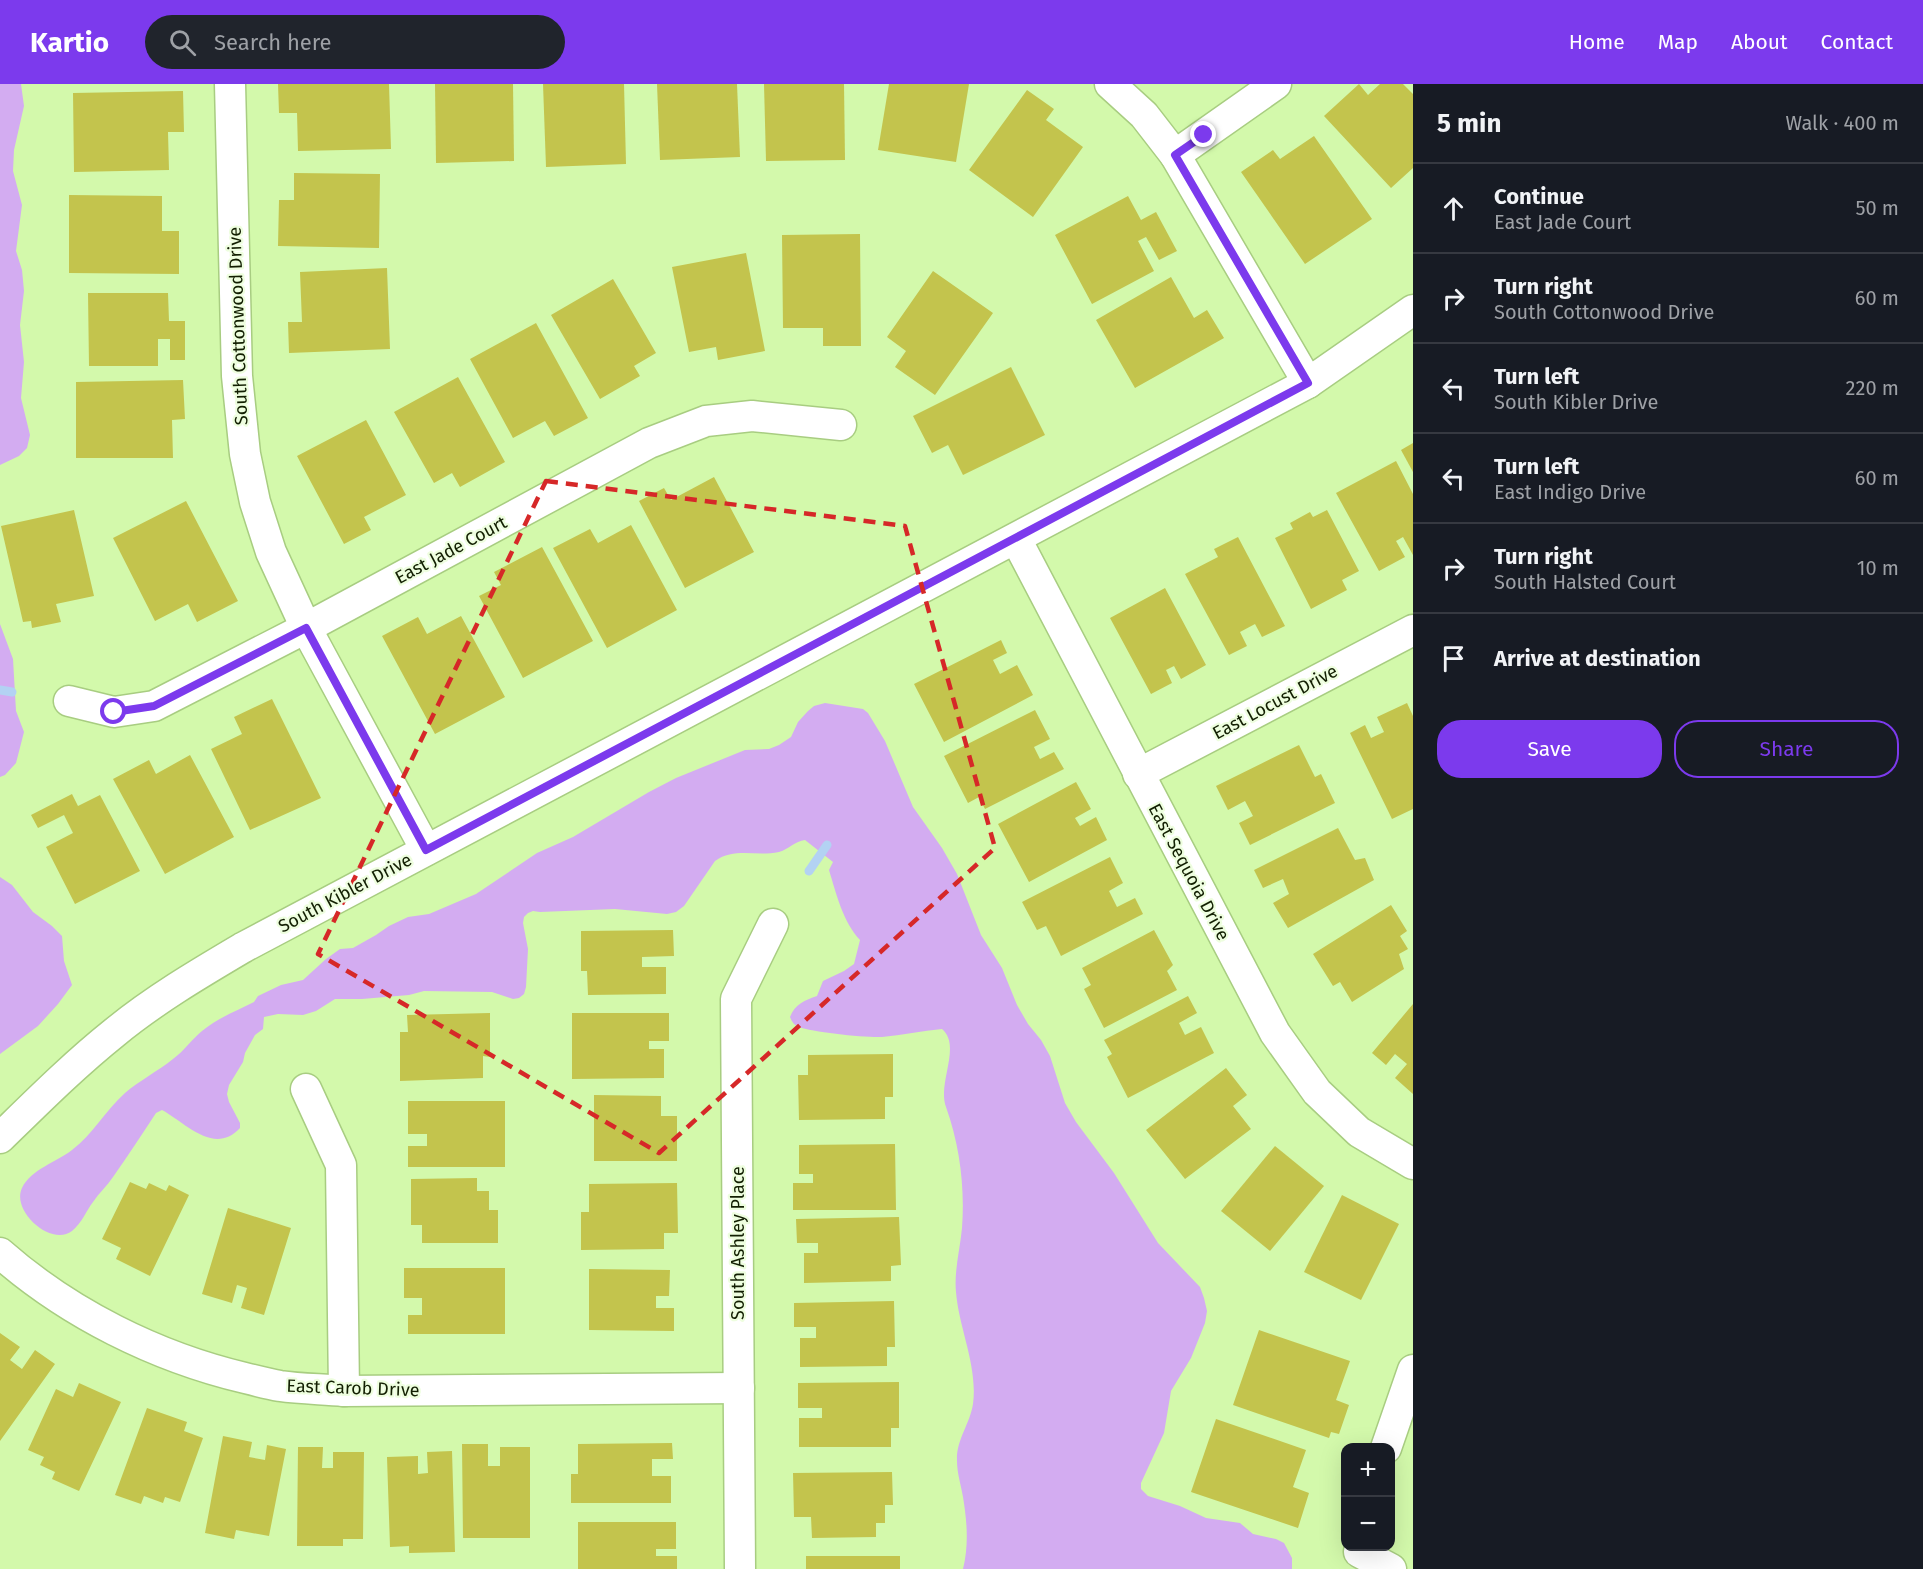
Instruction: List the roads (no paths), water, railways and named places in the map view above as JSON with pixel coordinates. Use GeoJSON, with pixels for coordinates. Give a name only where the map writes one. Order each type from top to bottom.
{"type":"FeatureCollection","features":[{"type":"Feature","properties":{"kind":"street","name":"South Cottonwood Drive"},"geometry":{"type":"LineString","coordinates":[[230,84],[237,376],[244,445],[255,502],[271,552],[306,628],[426,850]]}},
{"type":"Feature","properties":{"kind":"street"},"geometry":{"type":"LineString","coordinates":[[1110,84],[1144,115],[1175,155],[1308,383]]}},
{"type":"Feature","properties":{"kind":"street"},"geometry":{"type":"LineString","coordinates":[[1175,155],[1276,84]]}},
{"type":"Feature","properties":{"kind":"street","name":"South Kibler Drive"},"geometry":{"type":"LineString","coordinates":[[0,1138],[87,1055],[147,1008],[244,947],[1308,383],[1413,310]]}},
{"type":"Feature","properties":{"kind":"street","name":"East Jade Court"},"geometry":{"type":"LineString","coordinates":[[69,701],[114,712],[154,706],[306,628],[650,443],[706,421],[752,416],[842,425]]}},
{"type":"Feature","properties":{"kind":"street","name":"East Sequoia Drive"},"geometry":{"type":"LineString","coordinates":[[1016,539],[1275,1033],[1317,1092],[1359,1132],[1413,1164]]}},
{"type":"Feature","properties":{"kind":"street","name":"East Locust Drive"},"geometry":{"type":"LineString","coordinates":[[1138,774],[1413,630]]}},
{"type":"Feature","properties":{"kind":"street","name":"South Ashley Place"},"geometry":{"type":"LineString","coordinates":[[740,1569],[736,999],[772,924]]}},
{"type":"Feature","properties":{"kind":"street"},"geometry":{"type":"LineString","coordinates":[[306,1089],[341,1165],[344,1391]]}},
{"type":"Feature","properties":{"kind":"street","name":"East Carob Drive"},"geometry":{"type":"LineString","coordinates":[[0,1253],[27,1276],[83,1313],[151,1346],[209,1369],[279,1386],[344,1391],[739,1388]]}},
{"type":"Feature","properties":{"kind":"street"},"geometry":{"type":"LineString","coordinates":[[1388,1443],[1413,1370]]}},
{"type":"Feature","properties":{"kind":"street"},"geometry":{"type":"LineString","coordinates":[[1363,1551],[1390,1569]]}},
{"type":"Feature","properties":{"kind":"waterway"},"geometry":{"type":"LineString","coordinates":[[0,690],[12,692]]}},
{"type":"Feature","properties":{"kind":"waterway"},"geometry":{"type":"LineString","coordinates":[[809,871],[827,845]]}}]}
